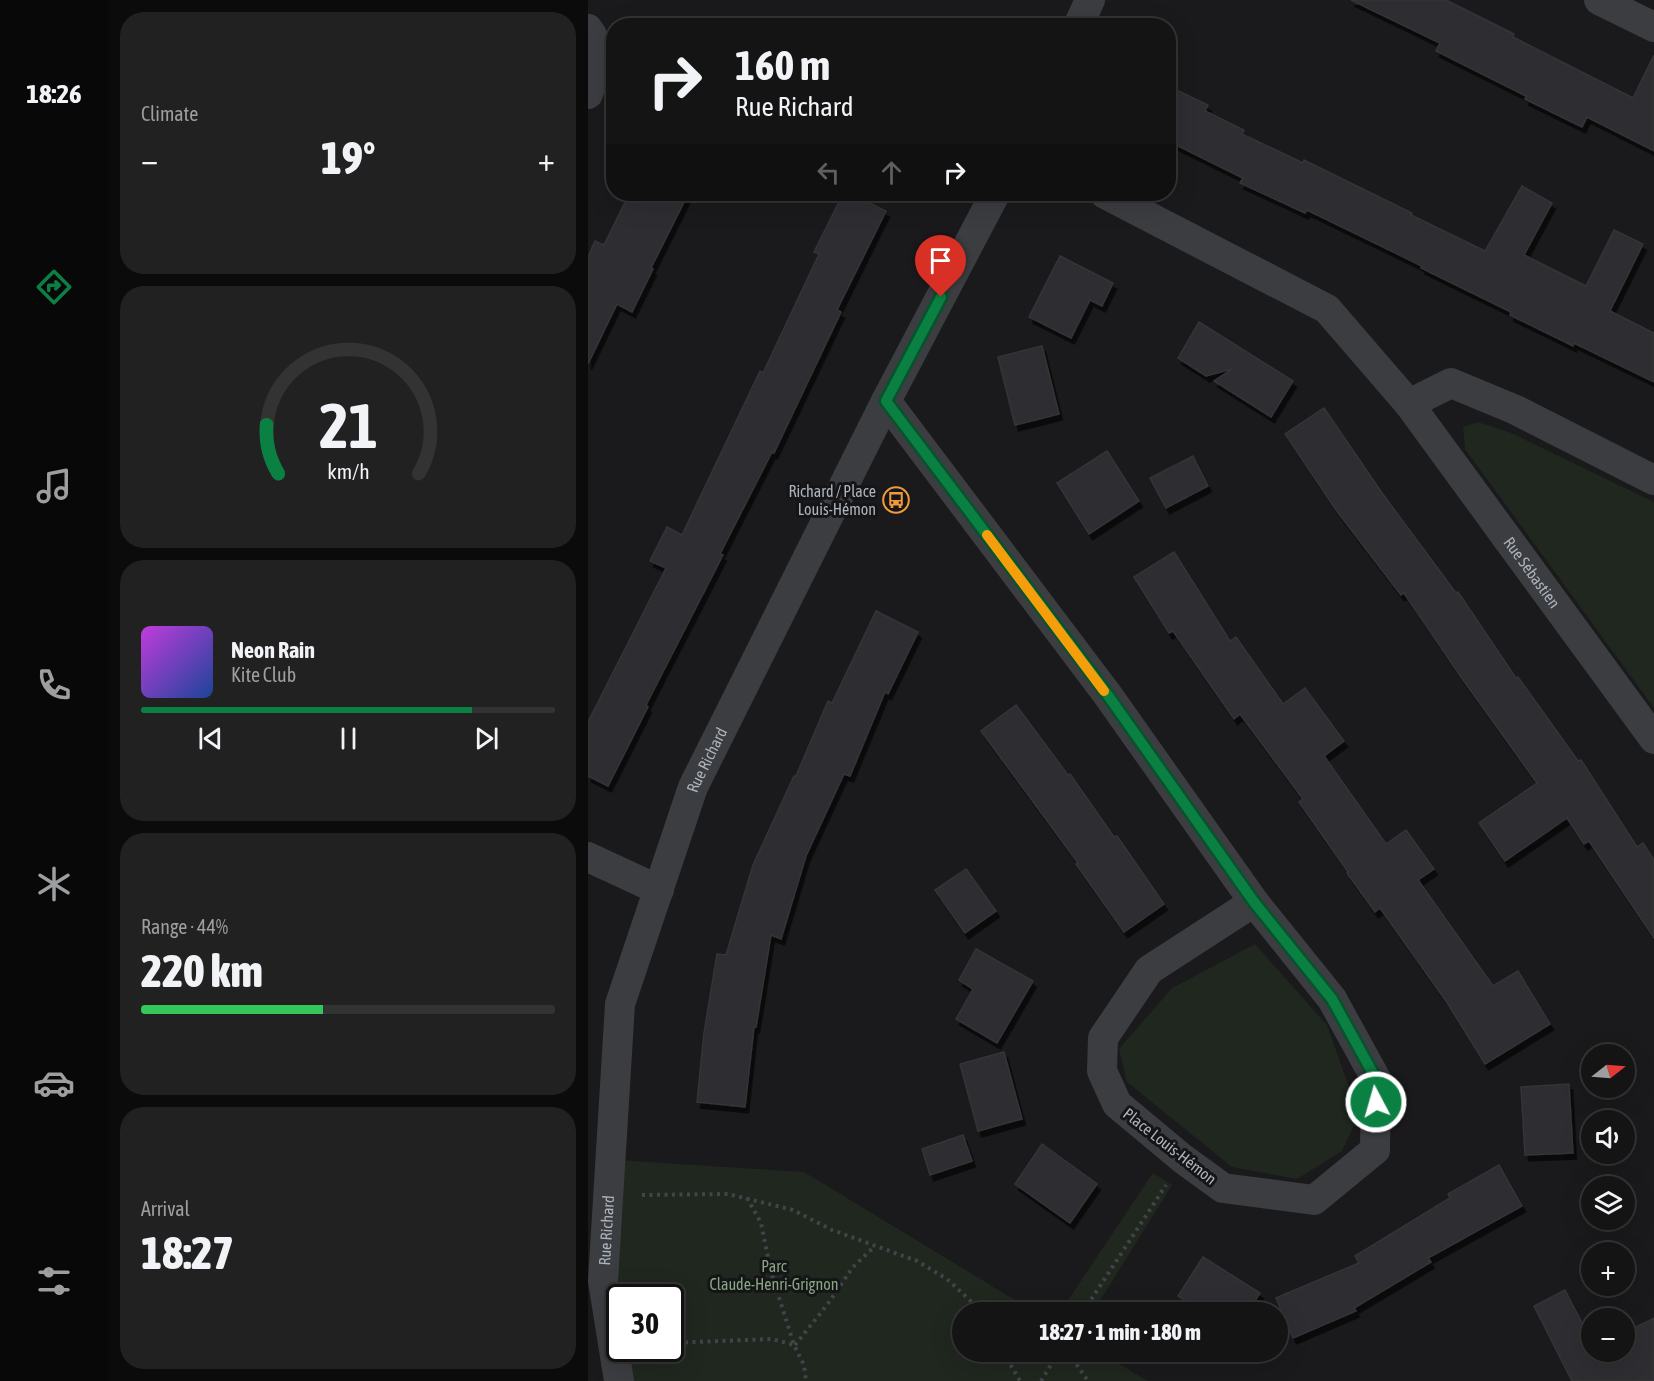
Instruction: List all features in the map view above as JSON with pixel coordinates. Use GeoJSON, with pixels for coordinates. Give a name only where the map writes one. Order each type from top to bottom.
{"type":"FeatureCollection","features":[{"type":"Feature","properties":{"kind":"street"},"geometry":{"type":"LineString","coordinates":[[1082,18],[1090,0]]}},
{"type":"Feature","properties":{"kind":"street"},"geometry":{"type":"LineString","coordinates":[[1599,0],[1654,27]]}},
{"type":"Feature","properties":{"kind":"street"},"geometry":{"type":"LineString","coordinates":[[588,29],[595,37],[597,68],[588,94]]}},
{"type":"Feature","properties":{"kind":"street","name":"Rue Richard"},"geometry":{"type":"LineString","coordinates":[[619,1381],[603,1281],[620,1004],[693,787],[886,401],[991,201]]}},
{"type":"Feature","properties":{"kind":"street","name":"Rue Sébastien"},"geometry":{"type":"LineString","coordinates":[[1119,201],[1327,309],[1409,404],[1654,739]]}},
{"type":"Feature","properties":{"kind":"street"},"geometry":{"type":"LineString","coordinates":[[1409,404],[1451,383],[1516,410],[1654,480]]}},
{"type":"Feature","properties":{"kind":"street","name":"Place Louis-Hémon"},"geometry":{"type":"LineString","coordinates":[[886,401],[1107,694],[1254,902],[1332,999],[1376,1079],[1375,1149],[1314,1200],[1223,1188],[1183,1159],[1118,1104],[1102,1071],[1103,1038],[1149,970],[1254,902]]}},
{"type":"Feature","properties":{"kind":"street"},"geometry":{"type":"LineString","coordinates":[[588,857],[659,890]]}},
{"type":"Feature","properties":{"kind":"path"},"geometry":{"type":"LineString","coordinates":[[1090,1302],[1183,1159]]}},
{"type":"Feature","properties":{"kind":"path"},"geometry":{"type":"LineString","coordinates":[[608,1196],[728,1194],[794,1210],[832,1230],[917,1262],[947,1279],[972,1302]]}},
{"type":"Feature","properties":{"kind":"path"},"geometry":{"type":"LineString","coordinates":[[747,1198],[761,1223],[771,1272],[794,1346],[804,1365],[806,1381]]}},
{"type":"Feature","properties":{"kind":"path"},"geometry":{"type":"LineString","coordinates":[[794,1346],[827,1305],[853,1267],[875,1246]]}},
{"type":"Feature","properties":{"kind":"path"},"geometry":{"type":"LineString","coordinates":[[684,1342],[772,1339],[794,1346]]}},
{"type":"Feature","properties":{"kind":"path"},"geometry":{"type":"LineString","coordinates":[[1009,1362],[1020,1381]]}},
{"type":"Feature","properties":{"kind":"path"},"geometry":{"type":"LineString","coordinates":[[1041,1381],[1053,1362]]}},
{"type":"Feature","properties":{"kind":"path"},"geometry":{"type":"LineString","coordinates":[[1075,1362],[1088,1381]]}},
{"type":"Feature","properties":{"kind":"green space"},"geometry":{"type":"Polygon","coordinates":[[[1478,422],[1509,432],[1654,502],[1654,708],[1465,449],[1463,427],[1478,422]]]}},
{"type":"Feature","properties":{"kind":"green space"},"geometry":{"type":"Polygon","coordinates":[[[1255,944],[1327,1025],[1359,1115],[1342,1151],[1297,1179],[1232,1167],[1127,1082],[1119,1049],[1172,988],[1255,944]]]}},
{"type":"Feature","properties":{"kind":"green space","name":"Parc Claude-Henri-Grignon"},"geometry":{"type":"Polygon","coordinates":[[[617,1160],[804,1172],[1018,1302],[952,1302],[952,1362],[1116,1362],[1148,1381],[631,1381],[627,1362],[684,1362],[684,1284],[617,1284],[617,1160]]]}},
{"type":"Feature","properties":{"kind":"green space"},"geometry":{"type":"Polygon","coordinates":[[[1153,1173],[1172,1185],[1099,1302],[1067,1302],[1153,1173]]]}},
{"type":"Feature","properties":{"kind":"building"},"geometry":{"type":"Polygon","coordinates":[[[1351,0],[1446,0],[1633,98],[1654,55],[1654,151],[1587,117],[1582,127],[1525,99],[1526,96],[1436,51],[1440,43],[1351,0]]]}},
{"type":"Feature","properties":{"kind":"building"},"geometry":{"type":"Polygon","coordinates":[[[1176,90],[1208,105],[1205,111],[1244,130],[1242,134],[1303,163],[1304,160],[1485,251],[1522,186],[1552,203],[1524,255],[1586,286],[1614,230],[1643,244],[1610,311],[1654,333],[1654,382],[1510,315],[1511,312],[1307,210],[1305,213],[1240,183],[1243,178],[1176,145],[1176,90]]]}},
{"type":"Feature","properties":{"kind":"building"},"geometry":{"type":"Polygon","coordinates":[[[626,201],[684,201],[632,312],[617,304],[588,364],[588,257],[595,241],[604,245],[626,201]]]}},
{"type":"Feature","properties":{"kind":"building"},"geometry":{"type":"Polygon","coordinates":[[[840,201],[865,201],[886,211],[837,310],[841,312],[774,453],[772,452],[720,554],[723,555],[646,705],[648,707],[608,786],[588,776],[588,722],[666,568],[650,561],[667,527],[682,535],[760,371],[763,373],[819,254],[814,252],[840,201]]]}},
{"type":"Feature","properties":{"kind":"building"},"geometry":{"type":"Polygon","coordinates":[[[1060,256],[1113,283],[1102,306],[1090,300],[1071,338],[1029,317],[1060,256]]]}},
{"type":"Feature","properties":{"kind":"building"},"geometry":{"type":"Polygon","coordinates":[[[1199,322],[1293,381],[1271,417],[1214,381],[1232,369],[1206,376],[1178,358],[1199,322]]]}},
{"type":"Feature","properties":{"kind":"building"},"geometry":{"type":"Polygon","coordinates":[[[1042,346],[1059,414],[1015,425],[998,357],[1042,346]]]}},
{"type":"Feature","properties":{"kind":"building"},"geometry":{"type":"Polygon","coordinates":[[[1324,408],[1382,493],[1456,593],[1458,592],[1516,678],[1518,677],[1578,761],[1581,760],[1637,847],[1643,843],[1654,860],[1654,938],[1589,841],[1584,844],[1567,818],[1505,861],[1479,823],[1537,783],[1404,593],[1401,595],[1336,510],[1285,434],[1324,408]]]}},
{"type":"Feature","properties":{"kind":"building"},"geometry":{"type":"Polygon","coordinates":[[[1107,451],[1139,501],[1089,534],[1057,483],[1107,451]]]}},
{"type":"Feature","properties":{"kind":"building"},"geometry":{"type":"Polygon","coordinates":[[[1193,456],[1208,486],[1166,508],[1150,478],[1193,456]]]}},
{"type":"Feature","properties":{"kind":"building"},"geometry":{"type":"Polygon","coordinates":[[[1174,552],[1230,641],[1236,637],[1283,704],[1305,688],[1344,741],[1324,756],[1386,844],[1406,830],[1434,869],[1418,880],[1493,986],[1518,971],[1550,1024],[1485,1064],[1446,1001],[1380,908],[1375,912],[1347,873],[1299,802],[1303,799],[1240,714],[1234,719],[1173,631],[1169,633],[1134,577],[1174,552]]]}},
{"type":"Feature","properties":{"kind":"building"},"geometry":{"type":"Polygon","coordinates":[[[876,611],[918,632],[888,694],[885,692],[850,776],[844,774],[806,856],[781,939],[771,935],[756,1027],[754,1027],[745,1107],[697,1102],[704,1033],[717,954],[726,955],[753,865],[794,776],[796,776],[828,701],[832,703],[876,611]]]}},
{"type":"Feature","properties":{"kind":"building"},"geometry":{"type":"Polygon","coordinates":[[[1016,705],[1068,775],[1070,774],[1114,837],[1117,836],[1164,904],[1124,932],[1076,864],[1078,863],[981,731],[1016,705]]]}},
{"type":"Feature","properties":{"kind":"building"},"geometry":{"type":"Polygon","coordinates":[[[966,869],[996,911],[965,933],[935,890],[966,869]]]}},
{"type":"Feature","properties":{"kind":"building"},"geometry":{"type":"Polygon","coordinates":[[[976,949],[1033,981],[997,1043],[956,1019],[973,989],[959,980],[976,949]]]}},
{"type":"Feature","properties":{"kind":"building"},"geometry":{"type":"Polygon","coordinates":[[[1004,1052],[1022,1119],[978,1131],[960,1064],[1004,1052]]]}},
{"type":"Feature","properties":{"kind":"building"},"geometry":{"type":"Polygon","coordinates":[[[1569,1084],[1573,1153],[1525,1155],[1521,1087],[1569,1084]]]}},
{"type":"Feature","properties":{"kind":"building"},"geometry":{"type":"Polygon","coordinates":[[[963,1135],[972,1161],[930,1175],[922,1149],[963,1135]]]}},
{"type":"Feature","properties":{"kind":"building"},"geometry":{"type":"Polygon","coordinates":[[[1042,1144],[1097,1184],[1070,1223],[1015,1184],[1042,1144]]]}},
{"type":"Feature","properties":{"kind":"building"},"geometry":{"type":"Polygon","coordinates":[[[1499,1165],[1522,1206],[1428,1258],[1431,1262],[1354,1308],[1356,1311],[1293,1338],[1288,1326],[1288,1302],[1278,1302],[1276,1298],[1359,1263],[1355,1256],[1450,1198],[1448,1194],[1499,1165]]]}},
{"type":"Feature","properties":{"kind":"building"},"geometry":{"type":"Polygon","coordinates":[[[1203,1257],[1260,1293],[1254,1302],[1188,1302],[1178,1296],[1203,1257]]]}},
{"type":"Feature","properties":{"kind":"building"},"geometry":{"type":"Polygon","coordinates":[[[1565,1290],[1581,1321],[1581,1362],[1635,1362],[1635,1328],[1654,1318],[1654,1381],[1572,1381],[1534,1306],[1565,1290]]]}},
{"type":"Feature","properties":{"kind":"slow traffic"},"geometry":{"type":"LineString","coordinates":[[987,535],[1104,691]]}},
{"type":"Feature","properties":{"kind":"place","name":"Richard / Place Louis-Hémon"},"geometry":{"type":"Point","coordinates":[896,500]}},
{"type":"Feature","properties":{"kind":"route"},"geometry":{"type":"LineString","coordinates":[[941,297],[886,401],[1107,694],[1254,902],[1332,999],[1376,1079],[1376,1102]]}}]}
